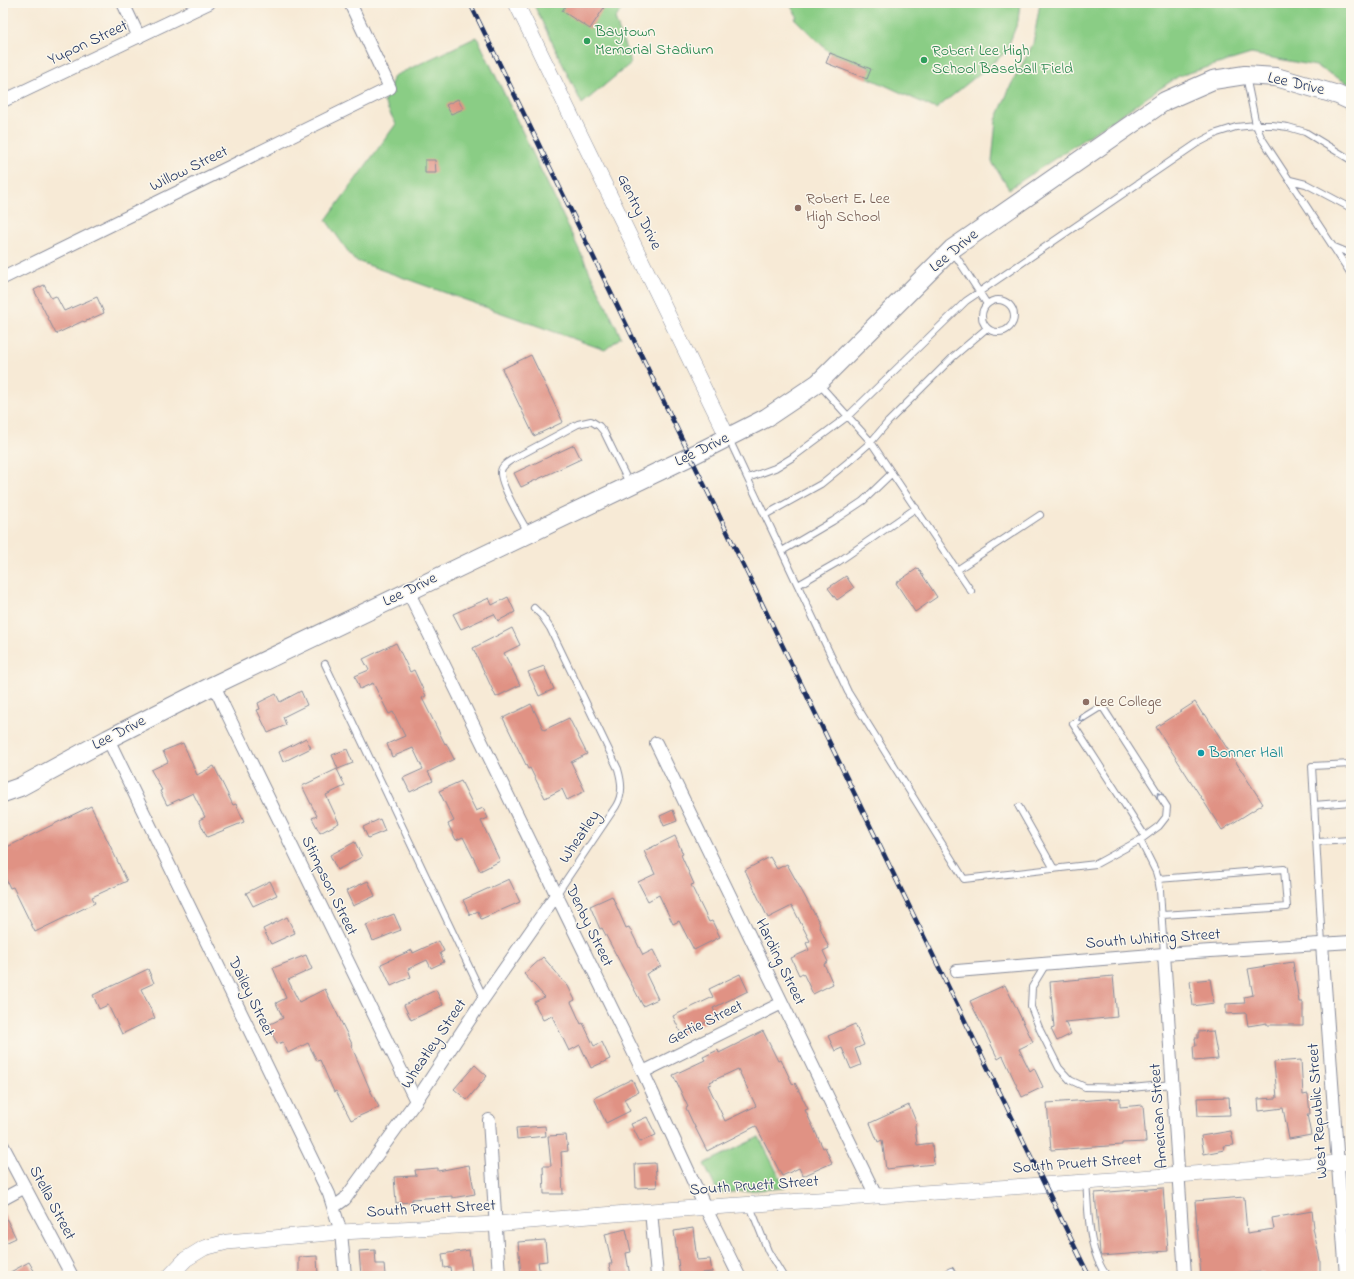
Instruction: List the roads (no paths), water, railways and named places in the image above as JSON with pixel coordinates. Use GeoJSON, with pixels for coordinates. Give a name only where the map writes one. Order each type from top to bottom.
{"type":"FeatureCollection","features":[{"type":"Feature","properties":{"kind":"main road","name":"Lee Drive"},"geometry":{"type":"LineString","coordinates":[[3,793],[20,787],[108,738],[214,685],[728,438],[766,418],[818,383],[952,249],[1165,101],[1213,80],[1246,75],[1276,77],[1338,95],[1351,101]]}},
{"type":"Feature","properties":{"kind":"street"},"geometry":{"type":"LineString","coordinates":[[123,3],[139,37]]}},
{"type":"Feature","properties":{"kind":"street","name":"Yupon Street"},"geometry":{"type":"LineString","coordinates":[[3,101],[209,3]]}},
{"type":"Feature","properties":{"kind":"street","name":"Willow Street"},"geometry":{"type":"LineString","coordinates":[[3,278],[390,88],[350,3]]}},
{"type":"Feature","properties":{"kind":"street","name":"Gentry Drive"},"geometry":{"type":"LineString","coordinates":[[516,3],[728,438]]}},
{"type":"Feature","properties":{"kind":"street","name":"Denby Street"},"geometry":{"type":"LineString","coordinates":[[408,591],[643,1072],[705,1207],[739,1276]]}},
{"type":"Feature","properties":{"kind":"street","name":"Stimpson Street"},"geometry":{"type":"LineString","coordinates":[[214,685],[416,1101]]}},
{"type":"Feature","properties":{"kind":"street","name":"Dailey Street"},"geometry":{"type":"LineString","coordinates":[[108,738],[322,1179],[334,1207],[341,1232],[345,1276]]}},
{"type":"Feature","properties":{"kind":"street","name":"Harding Street"},"geometry":{"type":"LineString","coordinates":[[656,743],[876,1196]]}},
{"type":"Feature","properties":{"kind":"street","name":"Wheatley Street"},"geometry":{"type":"LineString","coordinates":[[334,1207],[345,1199],[416,1101],[484,998],[556,895]]}},
{"type":"Feature","properties":{"kind":"street","name":"South Whiting Street"},"geometry":{"type":"LineString","coordinates":[[957,971],[1164,954],[1351,942]]}},
{"type":"Feature","properties":{"kind":"street","name":"West Republic Street"},"geometry":{"type":"LineString","coordinates":[[1322,944],[1344,1163],[1346,1276]]}},
{"type":"Feature","properties":{"kind":"street","name":"American Street"},"geometry":{"type":"LineString","coordinates":[[1164,954],[1185,1276]]}},
{"type":"Feature","properties":{"kind":"street","name":"Gertie Street"},"geometry":{"type":"LineString","coordinates":[[643,1072],[782,1003]]}},
{"type":"Feature","properties":{"kind":"street"},"geometry":{"type":"LineString","coordinates":[[489,1120],[499,1276]]}},
{"type":"Feature","properties":{"kind":"street","name":"Stella Street"},"geometry":{"type":"LineString","coordinates":[[3,1146],[72,1276]]}},
{"type":"Feature","properties":{"kind":"street","name":"South Pruett Street"},"geometry":{"type":"LineString","coordinates":[[170,1276],[186,1259],[204,1248],[227,1242],[341,1232],[495,1224],[705,1207],[1086,1182],[1344,1163]]}},
{"type":"Feature","properties":{"kind":"street"},"geometry":{"type":"LineString","coordinates":[[3,1199],[25,1187]]}},
{"type":"Feature","properties":{"kind":"street"},"geometry":{"type":"LineString","coordinates":[[651,1211],[657,1276]]}},
{"type":"Feature","properties":{"kind":"lane"},"geometry":{"type":"LineString","coordinates":[[1246,75],[1256,125],[1261,137],[1351,274]]}},
{"type":"Feature","properties":{"kind":"lane"},"geometry":{"type":"LineString","coordinates":[[748,478],[775,468],[793,457],[848,416],[966,301],[1196,144],[1217,133],[1236,127],[1256,125],[1288,127],[1306,132],[1351,160]]}},
{"type":"Feature","properties":{"kind":"lane"},"geometry":{"type":"LineString","coordinates":[[1290,180],[1306,184],[1351,208]]}},
{"type":"Feature","properties":{"kind":"lane"},"geometry":{"type":"LineString","coordinates":[[1332,246],[1351,254]]}},
{"type":"Feature","properties":{"kind":"lane"},"geometry":{"type":"LineString","coordinates":[[952,249],[987,304]]}},
{"type":"Feature","properties":{"kind":"lane"},"geometry":{"type":"LineString","coordinates":[[997,300],[1003,301],[1012,307],[1015,318],[1013,323],[1006,331],[996,332],[987,328],[984,323],[982,313],[987,304],[997,300]]}},
{"type":"Feature","properties":{"kind":"lane"},"geometry":{"type":"LineString","coordinates":[[765,515],[820,484],[871,442],[888,422],[953,357],[987,328]]}},
{"type":"Feature","properties":{"kind":"lane"},"geometry":{"type":"LineString","coordinates":[[818,383],[871,442],[958,570],[970,591]]}},
{"type":"Feature","properties":{"kind":"lane"},"geometry":{"type":"LineString","coordinates":[[528,533],[503,482],[501,472],[503,466],[513,459],[578,424],[591,421],[599,426],[604,432],[630,485]]}},
{"type":"Feature","properties":{"kind":"lane"},"geometry":{"type":"LineString","coordinates":[[728,438],[848,692],[964,879],[1096,864],[1142,838],[1159,826],[1166,816],[1167,807],[1102,706],[1073,724],[1142,838],[1156,872],[1162,915],[1164,954]]}},
{"type":"Feature","properties":{"kind":"lane"},"geometry":{"type":"LineString","coordinates":[[782,551],[833,521],[863,501],[892,473]]}},
{"type":"Feature","properties":{"kind":"lane"},"geometry":{"type":"LineString","coordinates":[[798,585],[838,562],[916,508]]}},
{"type":"Feature","properties":{"kind":"lane"},"geometry":{"type":"LineString","coordinates":[[958,570],[1040,515]]}},
{"type":"Feature","properties":{"kind":"lane","name":"Wheatley"},"geometry":{"type":"LineString","coordinates":[[534,608],[542,616],[550,628],[618,770],[621,779],[622,791],[621,798],[616,806],[556,895]]}},
{"type":"Feature","properties":{"kind":"lane"},"geometry":{"type":"LineString","coordinates":[[325,664],[484,998]]}},
{"type":"Feature","properties":{"kind":"lane"},"geometry":{"type":"LineString","coordinates":[[1322,944],[1312,766],[1351,764]]}},
{"type":"Feature","properties":{"kind":"lane"},"geometry":{"type":"LineString","coordinates":[[1314,805],[1351,802]]}},
{"type":"Feature","properties":{"kind":"lane"},"geometry":{"type":"LineString","coordinates":[[1019,807],[1054,868]]}},
{"type":"Feature","properties":{"kind":"lane"},"geometry":{"type":"LineString","coordinates":[[1317,842],[1351,840]]}},
{"type":"Feature","properties":{"kind":"lane"},"geometry":{"type":"LineString","coordinates":[[1158,879],[1284,869],[1287,907],[1162,915]]}},
{"type":"Feature","properties":{"kind":"lane"},"geometry":{"type":"LineString","coordinates":[[1046,964],[1032,987],[1031,1007],[1040,1030],[1059,1068],[1070,1080],[1085,1087],[1131,1088],[1173,1084]]}},
{"type":"Feature","properties":{"kind":"lane"},"geometry":{"type":"LineString","coordinates":[[1086,1182],[1093,1247],[1097,1260],[1107,1276]]}},
{"type":"Feature","properties":{"kind":"lane"},"geometry":{"type":"LineString","coordinates":[[750,1204],[768,1252],[783,1276]]}},
{"type":"Feature","properties":{"kind":"lane"},"geometry":{"type":"LineString","coordinates":[[941,1276],[951,1271],[953,1276]]}},
{"type":"Feature","properties":{"kind":"railway"},"geometry":{"type":"LineString","coordinates":[[470,3],[1089,1276]]}},
{"type":"Feature","properties":{"kind":"place","name":"Baytown Memorial Stadium"},"geometry":{"type":"Point","coordinates":[587,41]}},
{"type":"Feature","properties":{"kind":"place","name":"Robert Lee High School Baseball Field"},"geometry":{"type":"Point","coordinates":[924,60]}},
{"type":"Feature","properties":{"kind":"place","name":"Robert E. Lee High School"},"geometry":{"type":"Point","coordinates":[798,208]}},
{"type":"Feature","properties":{"kind":"place","name":"Lee College"},"geometry":{"type":"Point","coordinates":[1086,702]}},
{"type":"Feature","properties":{"kind":"place","name":"Bonner Hall"},"geometry":{"type":"Point","coordinates":[1201,753]}}]}
